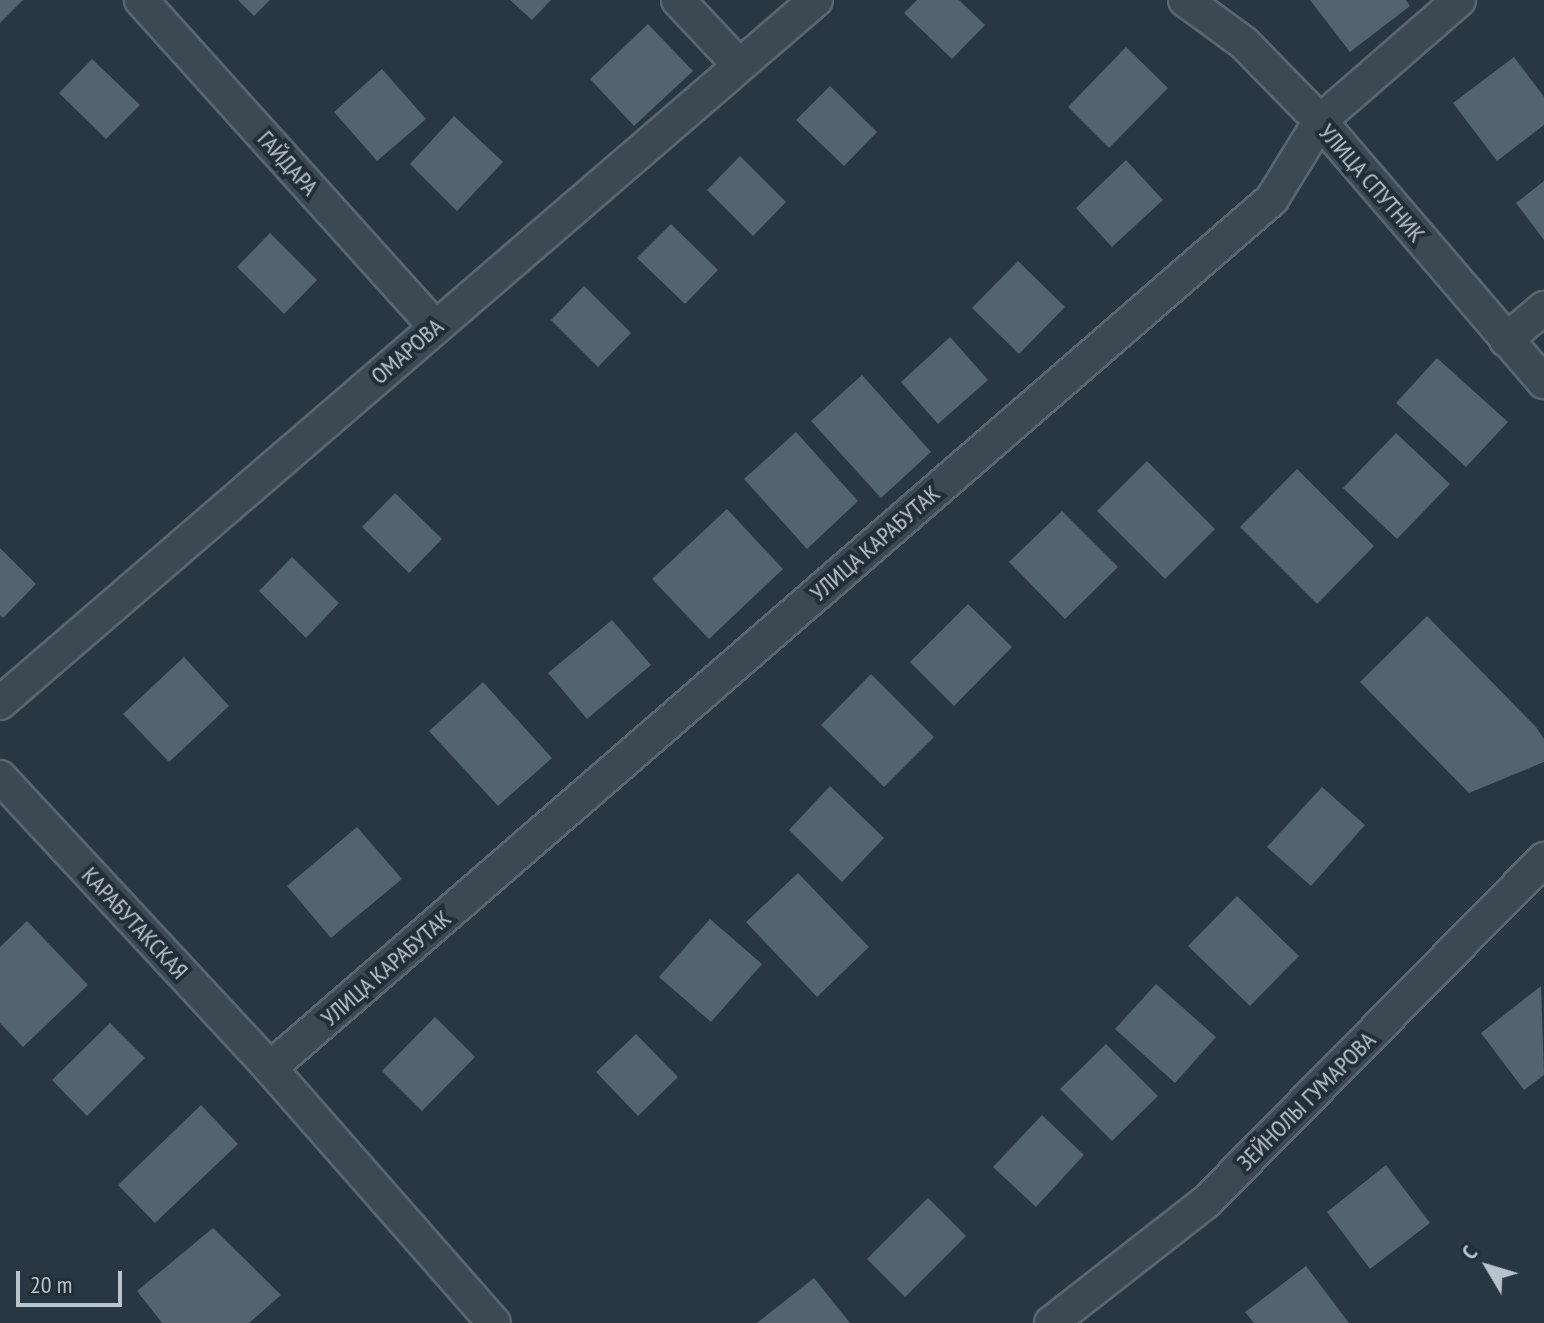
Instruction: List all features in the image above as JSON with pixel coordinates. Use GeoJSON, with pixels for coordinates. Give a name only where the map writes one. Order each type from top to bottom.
{"type":"FeatureCollection","features":[{"type":"Feature","properties":{"kind":"street","name":"ГАЙДАРА"},"geometry":{"type":"LineString","coordinates":[[141,0],[435,327]]}},
{"type":"Feature","properties":{"kind":"street"},"geometry":{"type":"LineString","coordinates":[[678,0],[738,64]]}},
{"type":"Feature","properties":{"kind":"street","name":"ОМАРОВА"},"geometry":{"type":"LineString","coordinates":[[0,703],[738,64],[816,0]]}},
{"type":"Feature","properties":{"kind":"street","name":"УЛИЦА СПУТНИК"},"geometry":{"type":"LineString","coordinates":[[1185,0],[1244,43],[1320,121],[1544,382]]}},
{"type":"Feature","properties":{"kind":"street","name":"УЛИЦА КАРАБУТАК"},"geometry":{"type":"LineString","coordinates":[[270,1068],[1272,199],[1320,121],[1459,0]]}},
{"type":"Feature","properties":{"kind":"street"},"geometry":{"type":"LineString","coordinates":[[1506,340],[1544,308]]}},
{"type":"Feature","properties":{"kind":"street","name":"КАРАБУТАКСКАЯ"},"geometry":{"type":"LineString","coordinates":[[0,777],[270,1068],[494,1323]]}},
{"type":"Feature","properties":{"kind":"street","name":"ЗЕЙНОЛЫ ГУМАРОВА"},"geometry":{"type":"LineString","coordinates":[[1051,1323],[1206,1202],[1544,859]]}},
{"type":"Feature","properties":{"kind":"building"},"geometry":{"type":"Polygon","coordinates":[[[0,0],[23,0],[0,23],[0,0]]]}},
{"type":"Feature","properties":{"kind":"building"},"geometry":{"type":"Polygon","coordinates":[[[238,0],[270,0],[254,16],[238,0]]]}},
{"type":"Feature","properties":{"kind":"building"},"geometry":{"type":"Polygon","coordinates":[[[510,0],[551,0],[532,20],[510,0]]]}},
{"type":"Feature","properties":{"kind":"building"},"geometry":{"type":"Polygon","coordinates":[[[917,0],[959,0],[985,25],[952,59],[904,13],[917,0]]]}},
{"type":"Feature","properties":{"kind":"building"},"geometry":{"type":"Polygon","coordinates":[[[1310,0],[1406,0],[1410,6],[1350,52],[1310,0]]]}},
{"type":"Feature","properties":{"kind":"building"},"geometry":{"type":"Polygon","coordinates":[[[648,24],[693,71],[634,126],[590,79],[648,24]]]}},
{"type":"Feature","properties":{"kind":"building"},"geometry":{"type":"Polygon","coordinates":[[[1126,47],[1168,88],[1109,148],[1068,107],[1126,47]]]}},
{"type":"Feature","properties":{"kind":"building"},"geometry":{"type":"Polygon","coordinates":[[[1514,57],[1544,97],[1544,125],[1497,161],[1453,103],[1514,57]]]}},
{"type":"Feature","properties":{"kind":"building"},"geometry":{"type":"Polygon","coordinates":[[[92,59],[140,105],[106,139],[59,93],[92,59]]]}},
{"type":"Feature","properties":{"kind":"building"},"geometry":{"type":"Polygon","coordinates":[[[382,69],[426,119],[377,161],[334,112],[382,69]]]}},
{"type":"Feature","properties":{"kind":"building"},"geometry":{"type":"Polygon","coordinates":[[[830,86],[877,132],[844,166],[796,120],[830,86]]]}},
{"type":"Feature","properties":{"kind":"building"},"geometry":{"type":"Polygon","coordinates":[[[454,116],[503,162],[457,211],[410,164],[454,116]]]}},
{"type":"Feature","properties":{"kind":"building"},"geometry":{"type":"Polygon","coordinates":[[[740,156],[786,202],[753,236],[707,190],[740,156]]]}},
{"type":"Feature","properties":{"kind":"building"},"geometry":{"type":"Polygon","coordinates":[[[1126,160],[1163,200],[1112,247],[1076,208],[1126,160]]]}},
{"type":"Feature","properties":{"kind":"building"},"geometry":{"type":"Polygon","coordinates":[[[1544,181],[1544,240],[1516,203],[1544,181]]]}},
{"type":"Feature","properties":{"kind":"building"},"geometry":{"type":"Polygon","coordinates":[[[671,224],[718,270],[685,304],[637,258],[671,224]]]}},
{"type":"Feature","properties":{"kind":"building"},"geometry":{"type":"Polygon","coordinates":[[[270,233],[317,280],[284,314],[237,267],[270,233]]]}},
{"type":"Feature","properties":{"kind":"building"},"geometry":{"type":"Polygon","coordinates":[[[1018,261],[1065,307],[1019,354],[972,308],[1018,261]]]}},
{"type":"Feature","properties":{"kind":"building"},"geometry":{"type":"Polygon","coordinates":[[[584,286],[631,333],[598,367],[551,320],[584,286]]]}},
{"type":"Feature","properties":{"kind":"building"},"geometry":{"type":"Polygon","coordinates":[[[950,337],[988,380],[938,424],[901,382],[950,337]]]}},
{"type":"Feature","properties":{"kind":"building"},"geometry":{"type":"Polygon","coordinates":[[[1437,358],[1508,422],[1466,467],[1396,403],[1437,358]]]}},
{"type":"Feature","properties":{"kind":"building"},"geometry":{"type":"Polygon","coordinates":[[[862,375],[931,452],[881,498],[811,421],[862,375]]]}},
{"type":"Feature","properties":{"kind":"building"},"geometry":{"type":"Polygon","coordinates":[[[796,432],[858,501],[807,549],[744,479],[796,432]]]}},
{"type":"Feature","properties":{"kind":"building"},"geometry":{"type":"Polygon","coordinates":[[[1396,433],[1450,484],[1397,539],[1343,488],[1396,433]]]}},
{"type":"Feature","properties":{"kind":"building"},"geometry":{"type":"Polygon","coordinates":[[[1147,461],[1215,529],[1165,579],[1097,511],[1147,461]]]}},
{"type":"Feature","properties":{"kind":"building"},"geometry":{"type":"Polygon","coordinates":[[[1297,469],[1374,546],[1317,604],[1240,527],[1297,469]]]}},
{"type":"Feature","properties":{"kind":"building"},"geometry":{"type":"Polygon","coordinates":[[[395,493],[442,539],[409,573],[362,527],[395,493]]]}},
{"type":"Feature","properties":{"kind":"building"},"geometry":{"type":"Polygon","coordinates":[[[727,509],[783,569],[709,639],[652,579],[727,509]]]}},
{"type":"Feature","properties":{"kind":"building"},"geometry":{"type":"Polygon","coordinates":[[[1062,511],[1118,567],[1065,619],[1009,562],[1062,511]]]}},
{"type":"Feature","properties":{"kind":"building"},"geometry":{"type":"Polygon","coordinates":[[[0,548],[36,584],[3,618],[0,615],[0,548]]]}},
{"type":"Feature","properties":{"kind":"building"},"geometry":{"type":"Polygon","coordinates":[[[292,557],[339,603],[306,638],[259,591],[292,557]]]}},
{"type":"Feature","properties":{"kind":"building"},"geometry":{"type":"Polygon","coordinates":[[[968,604],[1012,647],[954,706],[910,662],[968,604]]]}},
{"type":"Feature","properties":{"kind":"building"},"geometry":{"type":"Polygon","coordinates":[[[1427,616],[1536,727],[1544,739],[1544,762],[1469,793],[1360,682],[1427,616]]]}},
{"type":"Feature","properties":{"kind":"building"},"geometry":{"type":"Polygon","coordinates":[[[612,620],[651,665],[587,719],[548,673],[612,620]]]}},
{"type":"Feature","properties":{"kind":"building"},"geometry":{"type":"Polygon","coordinates":[[[184,657],[229,706],[169,762],[123,714],[184,657]]]}},
{"type":"Feature","properties":{"kind":"building"},"geometry":{"type":"Polygon","coordinates":[[[871,674],[934,737],[884,787],[821,725],[871,674]]]}},
{"type":"Feature","properties":{"kind":"building"},"geometry":{"type":"Polygon","coordinates":[[[483,682],[552,758],[498,806],[429,731],[483,682]]]}},
{"type":"Feature","properties":{"kind":"building"},"geometry":{"type":"Polygon","coordinates":[[[830,786],[884,838],[842,882],[789,830],[830,786]]]}},
{"type":"Feature","properties":{"kind":"building"},"geometry":{"type":"Polygon","coordinates":[[[1322,787],[1365,825],[1311,886],[1267,847],[1322,787]]]}},
{"type":"Feature","properties":{"kind":"building"},"geometry":{"type":"Polygon","coordinates":[[[357,827],[402,879],[331,938],[287,886],[357,827]]]}},
{"type":"Feature","properties":{"kind":"building"},"geometry":{"type":"Polygon","coordinates":[[[798,873],[869,947],[817,997],[746,922],[798,873]]]}},
{"type":"Feature","properties":{"kind":"building"},"geometry":{"type":"Polygon","coordinates":[[[1237,896],[1299,956],[1250,1006],[1188,946],[1237,896]]]}},
{"type":"Feature","properties":{"kind":"building"},"geometry":{"type":"Polygon","coordinates":[[[710,919],[762,964],[711,1022],[659,977],[710,919]]]}},
{"type":"Feature","properties":{"kind":"building"},"geometry":{"type":"Polygon","coordinates":[[[27,921],[88,985],[23,1047],[0,1023],[0,947],[27,921]]]}},
{"type":"Feature","properties":{"kind":"building"},"geometry":{"type":"Polygon","coordinates":[[[1156,984],[1216,1037],[1175,1083],[1115,1029],[1156,984]]]}},
{"type":"Feature","properties":{"kind":"building"},"geometry":{"type":"Polygon","coordinates":[[[1541,986],[1544,1075],[1524,1090],[1481,1033],[1541,986]]]}},
{"type":"Feature","properties":{"kind":"building"},"geometry":{"type":"Polygon","coordinates":[[[435,1017],[475,1057],[422,1111],[382,1071],[435,1017]]]}},
{"type":"Feature","properties":{"kind":"building"},"geometry":{"type":"Polygon","coordinates":[[[110,1023],[145,1058],[87,1116],[52,1080],[110,1023]]]}},
{"type":"Feature","properties":{"kind":"building"},"geometry":{"type":"Polygon","coordinates":[[[636,1034],[678,1077],[638,1116],[596,1072],[636,1034]]]}},
{"type":"Feature","properties":{"kind":"building"},"geometry":{"type":"Polygon","coordinates":[[[1106,1044],[1158,1096],[1112,1141],[1060,1089],[1106,1044]]]}},
{"type":"Feature","properties":{"kind":"building"},"geometry":{"type":"Polygon","coordinates":[[[201,1105],[238,1144],[155,1223],[118,1185],[201,1105]]]}},
{"type":"Feature","properties":{"kind":"building"},"geometry":{"type":"Polygon","coordinates":[[[1042,1115],[1084,1155],[1036,1207],[993,1167],[1042,1115]]]}},
{"type":"Feature","properties":{"kind":"building"},"geometry":{"type":"Polygon","coordinates":[[[1386,1165],[1430,1223],[1370,1269],[1327,1212],[1386,1165]]]}},
{"type":"Feature","properties":{"kind":"building"},"geometry":{"type":"Polygon","coordinates":[[[928,1198],[966,1236],[905,1297],[867,1259],[928,1198]]]}},
{"type":"Feature","properties":{"kind":"building"},"geometry":{"type":"Polygon","coordinates":[[[213,1228],[281,1295],[249,1323],[162,1323],[137,1291],[213,1228]]]}},
{"type":"Feature","properties":{"kind":"building"},"geometry":{"type":"Polygon","coordinates":[[[1306,1266],[1349,1323],[1254,1323],[1245,1312],[1306,1266]]]}},
{"type":"Feature","properties":{"kind":"building"},"geometry":{"type":"Polygon","coordinates":[[[814,1278],[850,1323],[757,1323],[814,1278]]]}}]}
